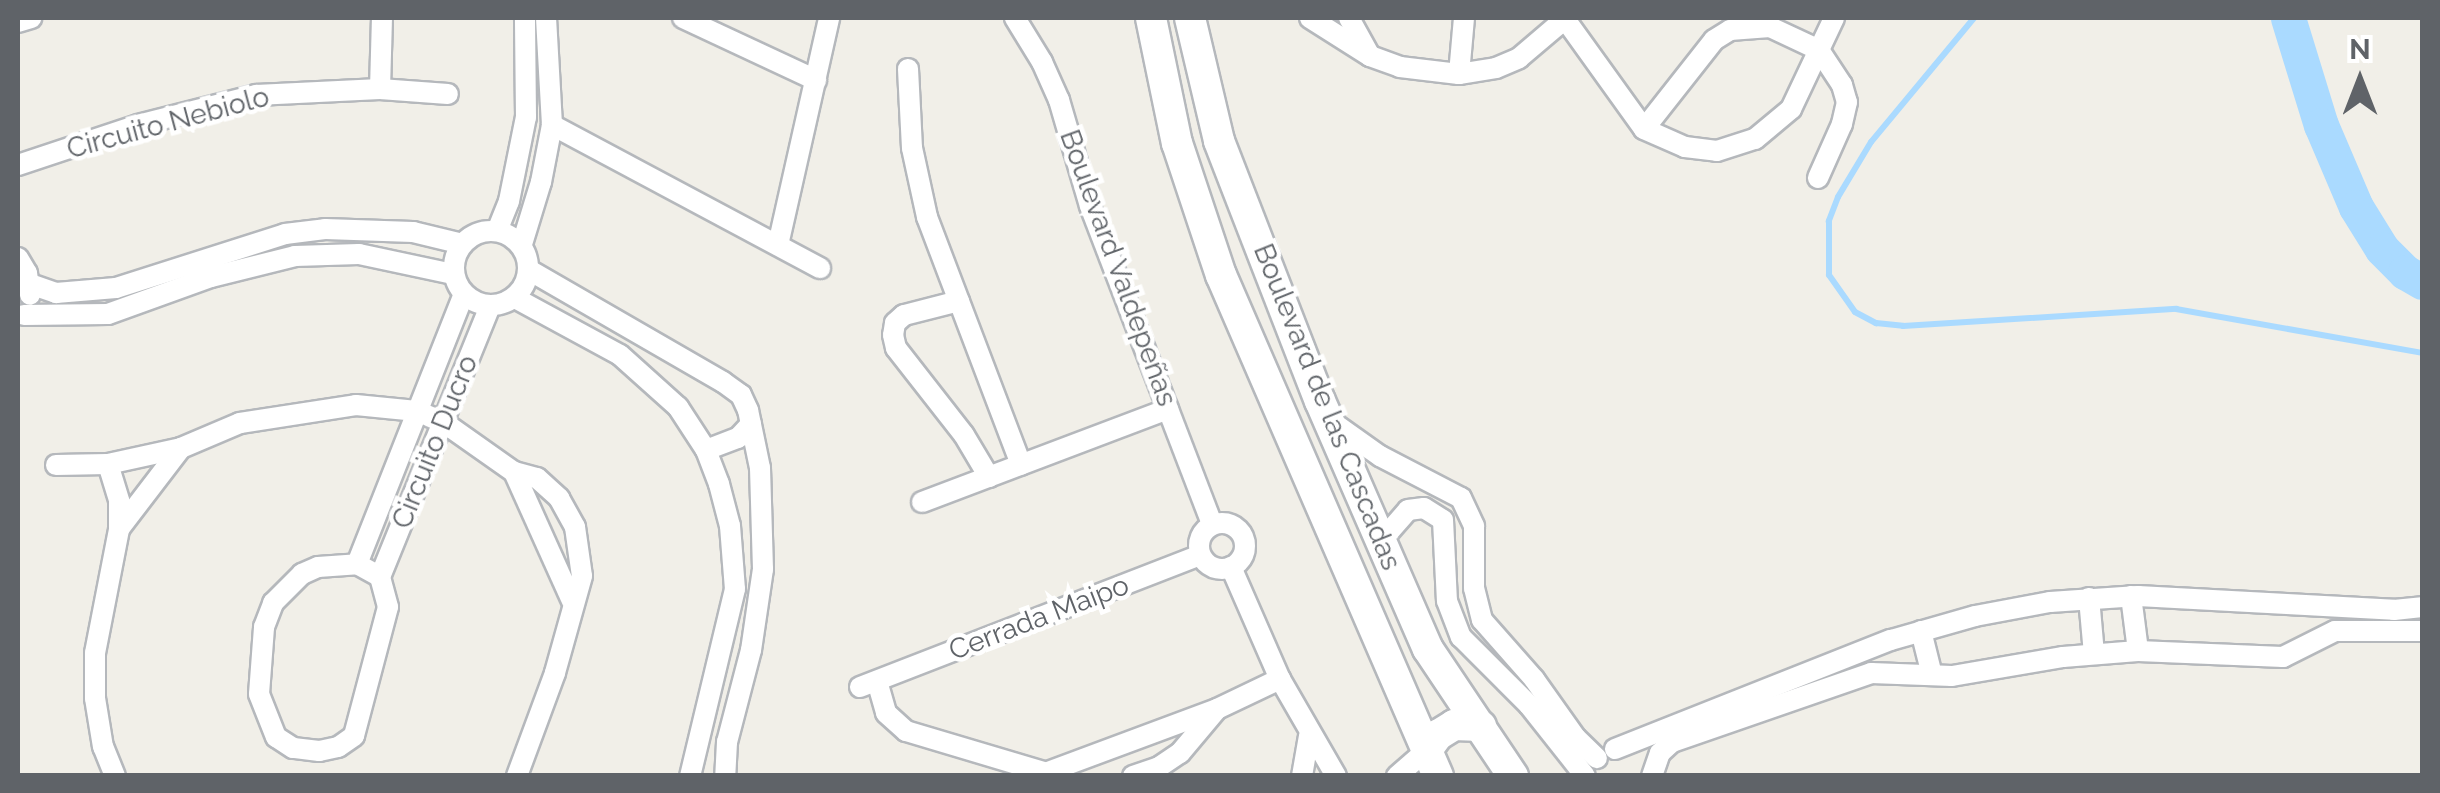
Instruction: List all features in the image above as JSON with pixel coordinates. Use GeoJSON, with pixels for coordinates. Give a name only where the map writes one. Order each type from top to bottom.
{"type":"FeatureCollection","features":[{"type":"Feature","properties":{"kind":"main road","name":"Boulevard de las Cascadas"},"geometry":{"type":"LineString","coordinates":[[1151,18],[1177,143],[1221,274],[1433,763]]}},
{"type":"Feature","properties":{"kind":"main road","name":"Boulevard de las Cascadas"},"geometry":{"type":"LineString","coordinates":[[1190,18],[1219,141],[1328,418],[1428,649],[1513,776]]}},
{"type":"Feature","properties":{"kind":"main road"},"geometry":{"type":"LineString","coordinates":[[1433,763],[1438,735],[1454,726],[1481,726]]}},
{"type":"Feature","properties":{"kind":"street"},"geometry":{"type":"LineString","coordinates":[[18,22],[31,18]]}},
{"type":"Feature","properties":{"kind":"street"},"geometry":{"type":"LineString","coordinates":[[380,89],[382,18]]}},
{"type":"Feature","properties":{"kind":"street"},"geometry":{"type":"LineString","coordinates":[[497,231],[509,201],[526,117],[525,18]]}},
{"type":"Feature","properties":{"kind":"street"},"geometry":{"type":"LineString","coordinates":[[522,244],[497,231],[486,230],[463,244],[456,254],[453,274],[464,294],[490,306],[516,298],[528,282],[522,244],[552,125],[546,18]]}},
{"type":"Feature","properties":{"kind":"street"},"geometry":{"type":"LineString","coordinates":[[682,18],[816,80]]}},
{"type":"Feature","properties":{"kind":"street"},"geometry":{"type":"LineString","coordinates":[[778,246],[829,18]]}},
{"type":"Feature","properties":{"kind":"street","name":"Boulevard Valdepeñas"},"geometry":{"type":"LineString","coordinates":[[1015,18],[1059,100],[1090,206],[1212,524]]}},
{"type":"Feature","properties":{"kind":"street"},"geometry":{"type":"LineString","coordinates":[[1310,18],[1370,56],[1400,67],[1459,74],[1496,68],[1519,58],[1565,18],[1644,129],[1685,147],[1718,152],[1739,147],[1775,126],[1791,109],[1834,18]]}},
{"type":"Feature","properties":{"kind":"street"},"geometry":{"type":"LineString","coordinates":[[1349,18],[1370,56]]}},
{"type":"Feature","properties":{"kind":"street"},"geometry":{"type":"LineString","coordinates":[[1459,74],[1464,18]]}},
{"type":"Feature","properties":{"kind":"street"},"geometry":{"type":"LineString","coordinates":[[1644,129],[1714,40],[1730,30],[1770,27],[1820,50],[1842,85],[1847,102],[1818,178]]}},
{"type":"Feature","properties":{"kind":"street"},"geometry":{"type":"LineString","coordinates":[[908,69],[912,148],[927,217],[1020,465]]}},
{"type":"Feature","properties":{"kind":"street","name":"Circuito Nebiolo"},"geometry":{"type":"LineString","coordinates":[[18,165],[138,125],[256,95],[380,89],[448,94]]}},
{"type":"Feature","properties":{"kind":"street"},"geometry":{"type":"LineString","coordinates":[[552,125],[820,268]]}},
{"type":"Feature","properties":{"kind":"street"},"geometry":{"type":"LineString","coordinates":[[30,284],[56,293],[116,288],[285,234],[325,228],[413,232],[463,244]]}},
{"type":"Feature","properties":{"kind":"street"},"geometry":{"type":"LineString","coordinates":[[18,258],[30,284],[21,319],[108,314],[211,278],[295,256],[360,254],[453,274]]}},
{"type":"Feature","properties":{"kind":"street"},"geometry":{"type":"LineString","coordinates":[[529,270],[741,396],[760,468],[763,569],[726,776]]}},
{"type":"Feature","properties":{"kind":"street","name":"Circuito Ducro"},"geometry":{"type":"LineString","coordinates":[[464,294],[357,564],[318,567],[302,574],[273,603],[264,627],[259,694],[265,718],[276,736],[292,748],[319,752],[354,736],[388,606],[380,577],[490,306]]}},
{"type":"Feature","properties":{"kind":"street"},"geometry":{"type":"LineString","coordinates":[[516,298],[620,355],[678,407],[706,450],[730,526],[735,589],[690,776]]}},
{"type":"Feature","properties":{"kind":"street"},"geometry":{"type":"LineString","coordinates":[[959,301],[904,315],[895,323],[893,335],[896,348],[964,435],[990,477]]}},
{"type":"Feature","properties":{"kind":"street"},"geometry":{"type":"LineString","coordinates":[[56,465],[108,464],[181,448],[240,422],[356,405],[417,411],[443,422],[514,472],[537,478],[559,498],[576,527],[582,576],[554,673],[517,776]]}},
{"type":"Feature","properties":{"kind":"street"},"geometry":{"type":"LineString","coordinates":[[922,502],[1168,409]]}},
{"type":"Feature","properties":{"kind":"street"},"geometry":{"type":"LineString","coordinates":[[1328,418],[1380,456],[1461,498],[1474,526],[1474,588],[1482,620],[1534,680],[1598,765]]}},
{"type":"Feature","properties":{"kind":"street"},"geometry":{"type":"LineString","coordinates":[[706,450],[738,438],[751,424]]}},
{"type":"Feature","properties":{"kind":"street"},"geometry":{"type":"LineString","coordinates":[[119,528],[181,448]]}},
{"type":"Feature","properties":{"kind":"street"},"geometry":{"type":"LineString","coordinates":[[108,464],[119,501],[119,528],[95,653],[95,698],[103,747],[115,776]]}},
{"type":"Feature","properties":{"kind":"street"},"geometry":{"type":"LineString","coordinates":[[514,472],[572,601]]}},
{"type":"Feature","properties":{"kind":"street"},"geometry":{"type":"LineString","coordinates":[[1381,540],[1408,510],[1424,508],[1443,520],[1447,602],[1461,638],[1598,765],[1649,776],[1660,753],[1672,742],[1725,714],[1871,673],[1976,673],[2138,651],[2284,658],[2346,629],[2422,632]]}},
{"type":"Feature","properties":{"kind":"street"},"geometry":{"type":"LineString","coordinates":[[1222,522],[1241,532],[1245,552],[1231,567],[1219,569],[1200,555],[1198,543],[1212,524],[1222,522]]}},
{"type":"Feature","properties":{"kind":"street","name":"Cerrada Maipo"},"geometry":{"type":"LineString","coordinates":[[1200,555],[869,684],[886,712],[906,731],[1051,774],[1217,709],[1280,679]]}},
{"type":"Feature","properties":{"kind":"street"},"geometry":{"type":"LineString","coordinates":[[357,564],[380,577]]}},
{"type":"Feature","properties":{"kind":"street"},"geometry":{"type":"LineString","coordinates":[[1231,567],[1280,679],[1336,776]]}},
{"type":"Feature","properties":{"kind":"street"},"geometry":{"type":"LineString","coordinates":[[1598,765],[1921,630],[2018,608],[2131,596],[2422,607]]}},
{"type":"Feature","properties":{"kind":"street"},"geometry":{"type":"LineString","coordinates":[[2131,596],[2138,651]]}},
{"type":"Feature","properties":{"kind":"street"},"geometry":{"type":"LineString","coordinates":[[2089,598],[2094,654]]}},
{"type":"Feature","properties":{"kind":"street"},"geometry":{"type":"LineString","coordinates":[[2308,604],[2310,644]]}},
{"type":"Feature","properties":{"kind":"street"},"geometry":{"type":"LineString","coordinates":[[1921,630],[1932,675]]}},
{"type":"Feature","properties":{"kind":"street"},"geometry":{"type":"LineString","coordinates":[[705,709],[734,716]]}},
{"type":"Feature","properties":{"kind":"street","name":"Cerrada Maipo"},"geometry":{"type":"LineString","coordinates":[[1134,776],[1159,767],[1180,753],[1217,709]]}},
{"type":"Feature","properties":{"kind":"street"},"geometry":{"type":"LineString","coordinates":[[1302,776],[1310,736]]}},
{"type":"Feature","properties":{"kind":"street"},"geometry":{"type":"LineString","coordinates":[[1397,776],[1433,763]]}},
{"type":"Feature","properties":{"kind":"waterway"},"geometry":{"type":"LineString","coordinates":[[1974,18],[1871,142],[1838,197],[1829,221],[1829,275],[1855,312],[1876,323],[1903,326],[2176,309],[2422,353]]}},
{"type":"Feature","properties":{"kind":"waterway"},"geometry":{"type":"LineString","coordinates":[[2288,18],[2321,125],[2356,207],[2382,249],[2405,272],[2422,282]]}}]}
